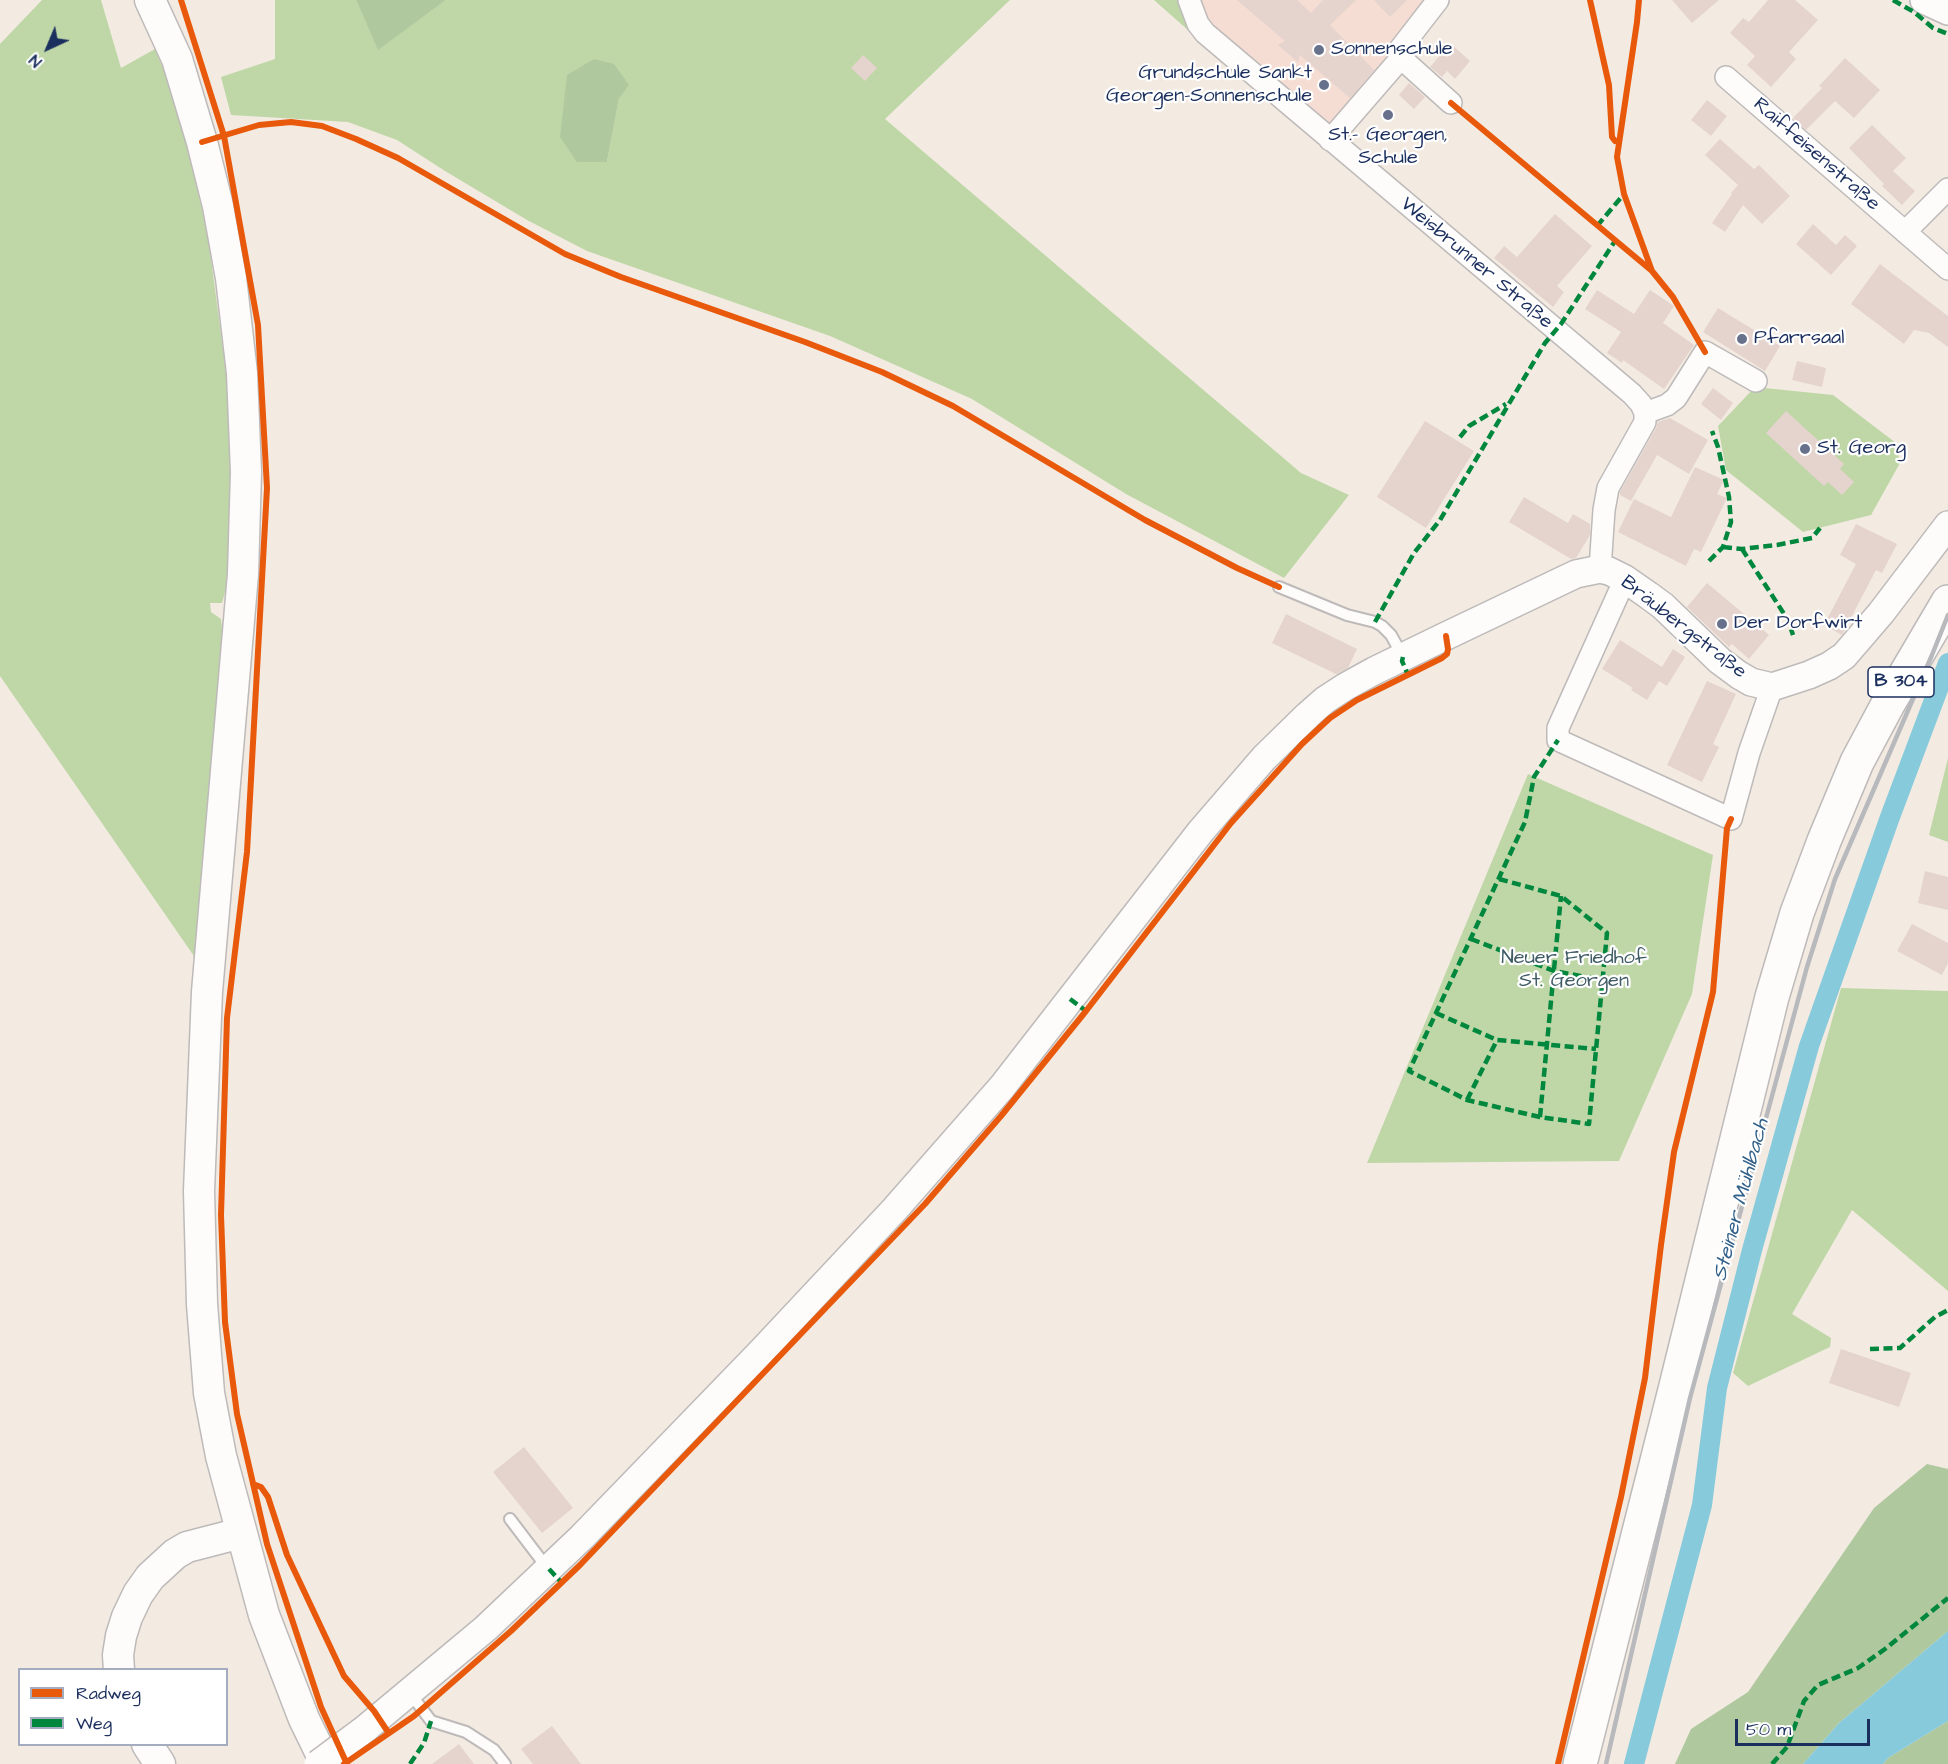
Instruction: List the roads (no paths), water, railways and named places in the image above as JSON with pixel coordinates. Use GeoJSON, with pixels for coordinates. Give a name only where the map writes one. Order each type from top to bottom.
{"type":"FeatureCollection","features":[{"type":"Feature","properties":{"kind":"main road"},"geometry":{"type":"LineString","coordinates":[[150,0],[177,59],[205,152],[218,206],[231,278],[242,373],[246,472],[243,574],[207,992],[199,1191],[201,1304],[209,1393],[221,1456],[264,1615],[304,1719],[326,1764]]}},
{"type":"Feature","properties":{"kind":"main road","name":"B 304"},"geometry":{"type":"LineString","coordinates":[[1580,1764],[1772,997],[1797,913],[1857,762],[1948,602]]}},
{"type":"Feature","properties":{"kind":"main road"},"geometry":{"type":"LineString","coordinates":[[119,1668],[121,1636],[127,1617],[138,1594],[150,1577],[175,1554],[187,1547],[241,1533]]}},
{"type":"Feature","properties":{"kind":"main road"},"geometry":{"type":"LineString","coordinates":[[148,1746],[160,1764]]}},
{"type":"Feature","properties":{"kind":"street","name":"Weisbrunner Straße"},"geometry":{"type":"LineString","coordinates":[[1189,0],[1198,24],[1205,33],[1632,394],[1645,413]]}},
{"type":"Feature","properties":{"kind":"street"},"geometry":{"type":"LineString","coordinates":[[1438,0],[1400,49],[1401,58],[1451,102]]}},
{"type":"Feature","properties":{"kind":"street"},"geometry":{"type":"LineString","coordinates":[[1924,0],[1948,11]]}},
{"type":"Feature","properties":{"kind":"street"},"geometry":{"type":"LineString","coordinates":[[1330,140],[1401,58]]}},
{"type":"Feature","properties":{"kind":"street","name":"Raiffeisenstraße"},"geometry":{"type":"LineString","coordinates":[[1726,77],[1948,269]]}},
{"type":"Feature","properties":{"kind":"street"},"geometry":{"type":"LineString","coordinates":[[1905,232],[1948,189]]}},
{"type":"Feature","properties":{"kind":"street"},"geometry":{"type":"LineString","coordinates":[[1600,569],[1604,510],[1608,488],[1645,422],[1645,413],[1667,405],[1676,398],[1705,352],[1756,381]]}},
{"type":"Feature","properties":{"kind":"street"},"geometry":{"type":"LineString","coordinates":[[1625,579],[1557,728],[1558,740],[1731,819],[1749,753],[1772,687],[1809,675],[1844,656],[1881,613],[1948,525]]}},
{"type":"Feature","properties":{"kind":"street","name":"Bräubergstraße"},"geometry":{"type":"LineString","coordinates":[[318,1764],[365,1730],[486,1628],[590,1530],[762,1351],[939,1160],[1042,1036],[1187,848],[1264,758],[1325,700],[1403,657],[1576,574],[1600,569],[1625,579],[1663,606],[1720,661],[1751,682],[1772,687]]}},
{"type":"Feature","properties":{"kind":"lane"},"geometry":{"type":"LineString","coordinates":[[1279,587],[1347,615],[1375,622],[1391,635],[1403,657]]}},
{"type":"Feature","properties":{"kind":"lane"},"geometry":{"type":"LineString","coordinates":[[510,1519],[549,1569]]}},
{"type":"Feature","properties":{"kind":"lane"},"geometry":{"type":"LineString","coordinates":[[410,1693],[431,1721],[466,1732],[494,1750],[505,1764]]}},
{"type":"Feature","properties":{"kind":"water"},"geometry":{"type":"Polygon","coordinates":[[[1948,1631],[1948,1721],[1888,1758],[1883,1764],[1803,1764],[1839,1723],[1948,1631]]]}},
{"type":"Feature","properties":{"kind":"waterway","name":"Steiner Mühlbach"},"geometry":{"type":"LineString","coordinates":[[1634,1764],[1702,1505],[1717,1388],[1752,1250],[1809,1046],[1890,817],[1948,663]]}},
{"type":"Feature","properties":{"kind":"railway"},"geometry":{"type":"LineString","coordinates":[[1606,1764],[1690,1398],[1807,967],[1835,879],[1948,615]]}},
{"type":"Feature","properties":{"kind":"place","name":"Sonnenschule"},"geometry":{"type":"Point","coordinates":[1319,50]}},
{"type":"Feature","properties":{"kind":"place","name":"Grundschule Sankt Georgen-Sonnenschule"},"geometry":{"type":"Point","coordinates":[1324,85]}},
{"type":"Feature","properties":{"kind":"place","name":"St.- Georgen, Schule"},"geometry":{"type":"Point","coordinates":[1388,115]}},
{"type":"Feature","properties":{"kind":"place","name":"Pfarrsaal"},"geometry":{"type":"Point","coordinates":[1742,339]}},
{"type":"Feature","properties":{"kind":"place","name":"St. Georg"},"geometry":{"type":"Point","coordinates":[1805,449]}},
{"type":"Feature","properties":{"kind":"place","name":"Der Dorfwirt"},"geometry":{"type":"Point","coordinates":[1722,624]}},
{"type":"Feature","properties":{"kind":"park label","name":"Neuer Friedhof St. Georgen"},"geometry":{"type":"Point","coordinates":[1574,970]}}]}
